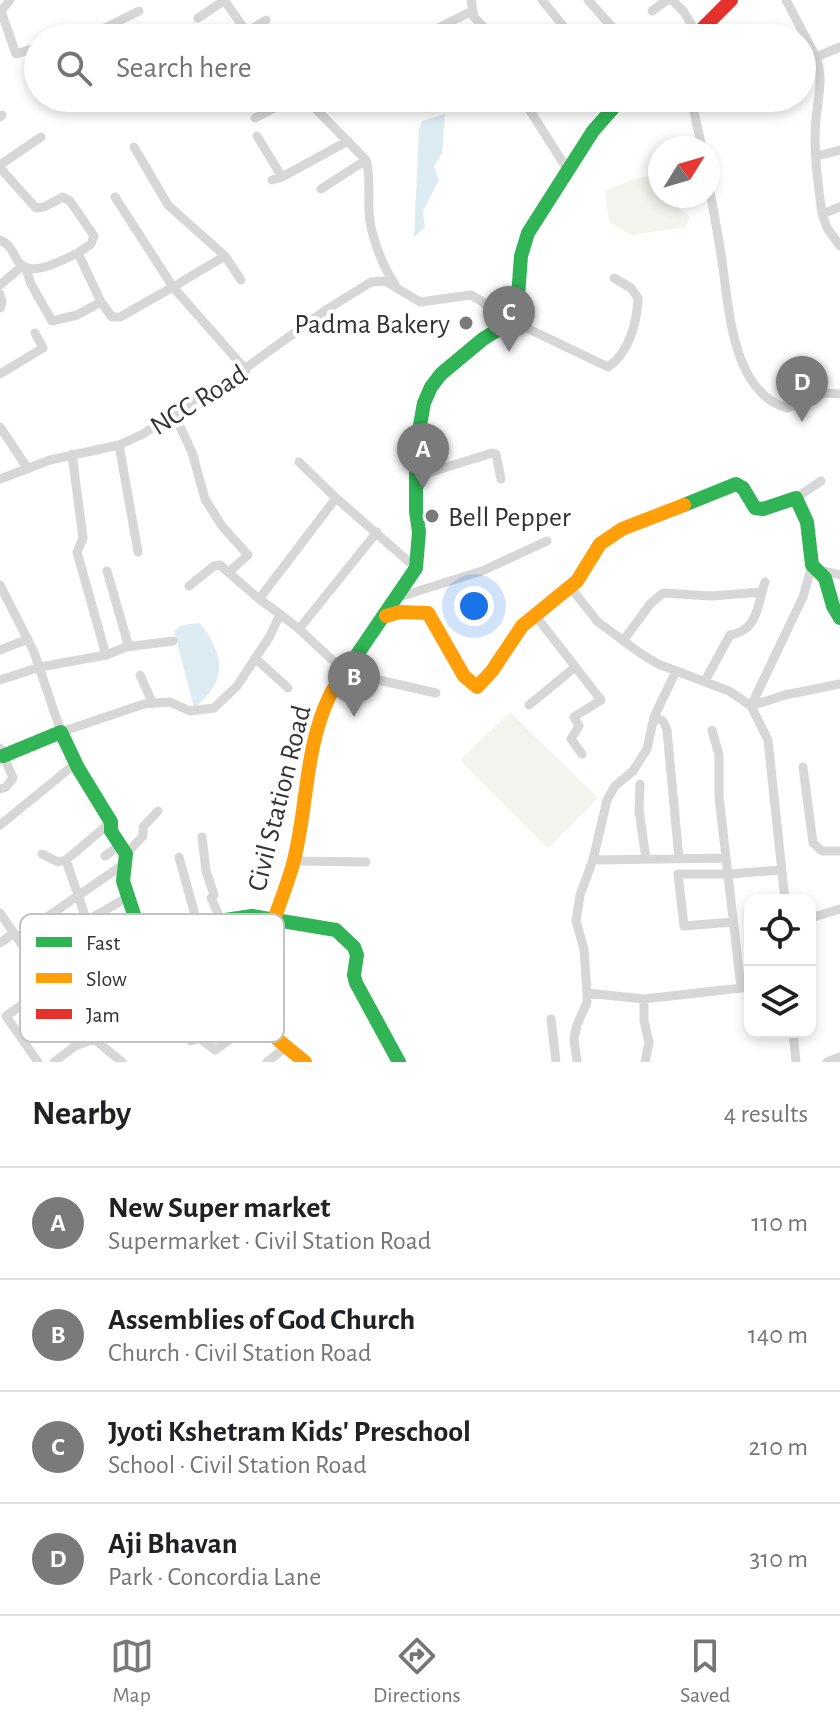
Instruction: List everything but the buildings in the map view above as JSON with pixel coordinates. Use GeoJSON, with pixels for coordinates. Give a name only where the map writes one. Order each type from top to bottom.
{"type":"FeatureCollection","features":[{"type":"Feature","properties":{"kind":"street"},"geometry":{"type":"LineString","coordinates":[[10,0],[1,11],[16,54],[24,51]]}},
{"type":"Feature","properties":{"kind":"street"},"geometry":{"type":"LineString","coordinates":[[198,18],[224,0],[241,24]]}},
{"type":"Feature","properties":{"kind":"street"},"geometry":{"type":"LineString","coordinates":[[471,0],[472,11],[483,24]]}},
{"type":"Feature","properties":{"kind":"street"},"geometry":{"type":"LineString","coordinates":[[542,0],[562,24]]}},
{"type":"Feature","properties":{"kind":"street"},"geometry":{"type":"LineString","coordinates":[[588,0],[609,24]]}},
{"type":"Feature","properties":{"kind":"street"},"geometry":{"type":"LineString","coordinates":[[652,11],[669,0],[684,12],[690,24]]}},
{"type":"Feature","properties":{"kind":"street"},"geometry":{"type":"LineString","coordinates":[[707,24],[731,0]]}},
{"type":"Feature","properties":{"kind":"street"},"geometry":{"type":"LineString","coordinates":[[786,0],[799,24]]}},
{"type":"Feature","properties":{"kind":"street"},"geometry":{"type":"LineString","coordinates":[[113,24],[139,11]]}},
{"type":"Feature","properties":{"kind":"street"},"geometry":{"type":"LineString","coordinates":[[446,24],[472,11]]}},
{"type":"Feature","properties":{"kind":"street"},"geometry":{"type":"LineString","coordinates":[[261,24],[266,20]]}},
{"type":"Feature","properties":{"kind":"street"},"geometry":{"type":"LineString","coordinates":[[840,47],[816,57],[821,94],[816,119],[822,214],[827,228],[840,246]]}},
{"type":"Feature","properties":{"kind":"street"},"geometry":{"type":"LineString","coordinates":[[255,118],[266,112]]}},
{"type":"Feature","properties":{"kind":"street"},"geometry":{"type":"LineString","coordinates":[[326,112],[366,160],[370,173],[368,214],[388,274],[399,289],[420,302],[471,295],[507,323],[608,367],[619,359],[627,345],[638,306],[638,298],[631,288],[614,278]]}},
{"type":"Feature","properties":{"kind":"street"},"geometry":{"type":"LineString","coordinates":[[531,112],[567,169]]}},
{"type":"Feature","properties":{"kind":"street"},"geometry":{"type":"LineString","coordinates":[[507,323],[517,310],[523,245],[535,219],[593,131],[609,112]]}},
{"type":"Feature","properties":{"kind":"street"},"geometry":{"type":"LineString","coordinates":[[694,112],[699,136]]}},
{"type":"Feature","properties":{"kind":"street"},"geometry":{"type":"LineString","coordinates":[[257,136],[277,179],[348,141]]}},
{"type":"Feature","properties":{"kind":"street"},"geometry":{"type":"LineString","coordinates":[[0,285],[23,268],[49,265],[78,253],[91,244],[94,236],[70,201],[63,197],[36,208],[0,166],[41,137]]}},
{"type":"Feature","properties":{"kind":"street"},"geometry":{"type":"LineString","coordinates":[[134,147],[168,205],[225,256],[241,280]]}},
{"type":"Feature","properties":{"kind":"street"},"geometry":{"type":"LineString","coordinates":[[817,156],[840,150]]}},
{"type":"Feature","properties":{"kind":"street"},"geometry":{"type":"LineString","coordinates":[[321,189],[366,160]]}},
{"type":"Feature","properties":{"kind":"street"},"geometry":{"type":"LineString","coordinates":[[0,186],[9,179]]}},
{"type":"Feature","properties":{"kind":"street"},"geometry":{"type":"LineString","coordinates":[[115,197],[173,287],[246,370]]}},
{"type":"Feature","properties":{"kind":"street"},"geometry":{"type":"LineString","coordinates":[[822,214],[840,207]]}},
{"type":"Feature","properties":{"kind":"street"},"geometry":{"type":"LineString","coordinates":[[712,208],[734,339],[751,379],[764,394],[787,408],[824,393],[840,394]]}},
{"type":"Feature","properties":{"kind":"street"},"geometry":{"type":"LineString","coordinates":[[0,240],[5,242],[23,268],[52,321],[77,315],[101,302]]}},
{"type":"Feature","properties":{"kind":"street"},"geometry":{"type":"LineString","coordinates":[[78,253],[101,302],[112,317],[120,317],[225,256]]}},
{"type":"Feature","properties":{"kind":"street","name":"NCC Road"},"geometry":{"type":"LineString","coordinates":[[0,479],[72,454],[119,445],[143,434],[246,370],[337,303],[371,282],[385,281],[399,289]]}},
{"type":"Feature","properties":{"kind":"street"},"geometry":{"type":"LineString","coordinates":[[0,294],[0,308]]}},
{"type":"Feature","properties":{"kind":"street","name":"Civil Station Road"},"geometry":{"type":"LineString","coordinates":[[275,914],[294,861],[310,758],[320,718],[344,671],[386,616],[416,568],[419,532],[416,447],[424,403],[441,374],[507,323]]}},
{"type":"Feature","properties":{"kind":"street"},"geometry":{"type":"LineString","coordinates":[[0,374],[43,348],[35,333]]}},
{"type":"Feature","properties":{"kind":"street"},"geometry":{"type":"LineString","coordinates":[[174,414],[192,452],[205,499],[222,526],[248,555],[229,572]]}},
{"type":"Feature","properties":{"kind":"street"},"geometry":{"type":"LineString","coordinates":[[0,427],[28,469]]}},
{"type":"Feature","properties":{"kind":"street"},"geometry":{"type":"LineString","coordinates":[[119,445],[138,552]]}},
{"type":"Feature","properties":{"kind":"street"},"geometry":{"type":"LineString","coordinates":[[415,477],[492,453],[496,454],[501,479]]}},
{"type":"Feature","properties":{"kind":"street"},"geometry":{"type":"LineString","coordinates":[[72,454],[83,538],[77,552],[106,655]]}},
{"type":"Feature","properties":{"kind":"street"},"geometry":{"type":"LineString","coordinates":[[299,462],[416,568]]}},
{"type":"Feature","properties":{"kind":"street"},"geometry":{"type":"LineString","coordinates":[[386,616],[400,612],[428,613],[442,629],[467,682],[477,687],[497,666],[520,628],[583,573],[595,546],[605,538],[736,484],[743,488],[755,508],[763,509],[796,498],[821,481]]}},
{"type":"Feature","properties":{"kind":"street"},"geometry":{"type":"LineString","coordinates":[[259,599],[336,498]]}},
{"type":"Feature","properties":{"kind":"street"},"geometry":{"type":"LineString","coordinates":[[796,498],[811,533],[816,567],[829,584],[834,610],[840,618]]}},
{"type":"Feature","properties":{"kind":"street"},"geometry":{"type":"LineString","coordinates":[[299,629],[377,532]]}},
{"type":"Feature","properties":{"kind":"street"},"geometry":{"type":"LineString","coordinates":[[399,597],[482,571],[547,541]]}},
{"type":"Feature","properties":{"kind":"street"},"geometry":{"type":"LineString","coordinates":[[189,586],[216,565],[222,566],[299,629],[344,671],[436,693]]}},
{"type":"Feature","properties":{"kind":"street"},"geometry":{"type":"LineString","coordinates":[[816,567],[840,575]]}},
{"type":"Feature","properties":{"kind":"street"},"geometry":{"type":"LineString","coordinates":[[751,706],[816,567]]}},
{"type":"Feature","properties":{"kind":"street"},"geometry":{"type":"LineString","coordinates":[[107,571],[128,644],[126,647]]}},
{"type":"Feature","properties":{"kind":"street"},"geometry":{"type":"LineString","coordinates":[[570,587],[598,622],[623,641],[658,664],[729,691],[751,706],[768,740],[784,894]]}},
{"type":"Feature","properties":{"kind":"street"},"geometry":{"type":"LineString","coordinates":[[623,641],[651,603],[663,593],[712,596],[763,587],[753,621],[741,634],[730,635],[705,681]]}},
{"type":"Feature","properties":{"kind":"street"},"geometry":{"type":"LineString","coordinates":[[1,590],[40,667],[75,764],[111,822],[111,831],[124,854],[123,874],[134,914]]}},
{"type":"Feature","properties":{"kind":"street"},"geometry":{"type":"LineString","coordinates":[[0,789],[13,778],[1,752],[144,704],[170,702],[190,711],[214,708],[237,686],[270,636],[280,614]]}},
{"type":"Feature","properties":{"kind":"street"},"geometry":{"type":"LineString","coordinates":[[535,615],[601,700],[574,717],[579,726],[571,739],[582,754]]}},
{"type":"Feature","properties":{"kind":"street"},"geometry":{"type":"LineString","coordinates":[[0,650],[28,639]]}},
{"type":"Feature","properties":{"kind":"street"},"geometry":{"type":"LineString","coordinates":[[0,680],[40,667],[106,655],[126,647],[173,641]]}},
{"type":"Feature","properties":{"kind":"street"},"geometry":{"type":"LineString","coordinates":[[255,658],[288,688]]}},
{"type":"Feature","properties":{"kind":"street"},"geometry":{"type":"LineString","coordinates":[[529,705],[574,668]]}},
{"type":"Feature","properties":{"kind":"street"},"geometry":{"type":"LineString","coordinates":[[577,1062],[574,1039],[587,993],[584,949],[576,921],[580,895],[593,860],[607,800],[615,786],[633,771],[647,749],[654,717],[676,671]]}},
{"type":"Feature","properties":{"kind":"street"},"geometry":{"type":"LineString","coordinates":[[140,675],[153,704]]}},
{"type":"Feature","properties":{"kind":"street"},"geometry":{"type":"LineString","coordinates":[[751,706],[785,695],[840,684]]}},
{"type":"Feature","properties":{"kind":"street"},"geometry":{"type":"LineString","coordinates":[[654,717],[663,721],[667,730],[679,859]]}},
{"type":"Feature","properties":{"kind":"street"},"geometry":{"type":"LineString","coordinates":[[712,730],[719,755],[719,797],[733,922],[744,978]]}},
{"type":"Feature","properties":{"kind":"street"},"geometry":{"type":"LineString","coordinates":[[0,825],[75,764]]}},
{"type":"Feature","properties":{"kind":"street"},"geometry":{"type":"LineString","coordinates":[[803,767],[813,843],[822,851],[840,851]]}},
{"type":"Feature","properties":{"kind":"street"},"geometry":{"type":"LineString","coordinates":[[640,784],[639,810],[646,859]]}},
{"type":"Feature","properties":{"kind":"street"},"geometry":{"type":"LineString","coordinates":[[48,914],[77,895],[124,854],[143,836],[143,827],[158,811]]}},
{"type":"Feature","properties":{"kind":"street"},"geometry":{"type":"LineString","coordinates":[[42,854],[58,862],[66,860],[111,822]]}},
{"type":"Feature","properties":{"kind":"street"},"geometry":{"type":"LineString","coordinates":[[202,837],[206,871],[214,895],[211,898],[218,914]]}},
{"type":"Feature","properties":{"kind":"street"},"geometry":{"type":"LineString","coordinates":[[105,856],[124,854]]}},
{"type":"Feature","properties":{"kind":"street"},"geometry":{"type":"LineString","coordinates":[[179,857],[195,914]]}},
{"type":"Feature","properties":{"kind":"street"},"geometry":{"type":"LineString","coordinates":[[593,860],[726,858]]}},
{"type":"Feature","properties":{"kind":"street"},"geometry":{"type":"LineString","coordinates":[[66,860],[85,914]]}},
{"type":"Feature","properties":{"kind":"street"},"geometry":{"type":"LineString","coordinates":[[294,861],[366,862]]}},
{"type":"Feature","properties":{"kind":"street"},"geometry":{"type":"LineString","coordinates":[[733,922],[684,926],[678,874],[781,870]]}},
{"type":"Feature","properties":{"kind":"street"},"geometry":{"type":"LineString","coordinates":[[98,914],[128,897]]}},
{"type":"Feature","properties":{"kind":"street"},"geometry":{"type":"LineString","coordinates":[[816,916],[840,909]]}},
{"type":"Feature","properties":{"kind":"street"},"geometry":{"type":"LineString","coordinates":[[1,916],[20,941]]}},
{"type":"Feature","properties":{"kind":"street"},"geometry":{"type":"LineString","coordinates":[[284,920],[336,930],[354,947],[357,955],[356,983],[399,1062]]}},
{"type":"Feature","properties":{"kind":"street"},"geometry":{"type":"LineString","coordinates":[[0,943],[20,932]]}},
{"type":"Feature","properties":{"kind":"street"},"geometry":{"type":"LineString","coordinates":[[587,993],[644,999],[744,988]]}},
{"type":"Feature","properties":{"kind":"street"},"geometry":{"type":"LineString","coordinates":[[644,999],[644,1021],[649,1042],[645,1062]]}},
{"type":"Feature","properties":{"kind":"street"},"geometry":{"type":"LineString","coordinates":[[20,1006],[3,1018],[20,1039]]}},
{"type":"Feature","properties":{"kind":"street"},"geometry":{"type":"LineString","coordinates":[[551,1019],[556,1062]]}},
{"type":"Feature","properties":{"kind":"street"},"geometry":{"type":"LineString","coordinates":[[794,1038],[796,1062]]}},
{"type":"Feature","properties":{"kind":"street"},"geometry":{"type":"LineString","coordinates":[[22,1042],[38,1062]]}},
{"type":"Feature","properties":{"kind":"street"},"geometry":{"type":"LineString","coordinates":[[54,1062],[86,1042]]}},
{"type":"Feature","properties":{"kind":"street"},"geometry":{"type":"LineString","coordinates":[[98,1042],[122,1062]]}},
{"type":"Feature","properties":{"kind":"street"},"geometry":{"type":"LineString","coordinates":[[204,1042],[215,1050],[226,1042]]}},
{"type":"Feature","properties":{"kind":"street"},"geometry":{"type":"LineString","coordinates":[[267,1062],[281,1051],[284,1044],[305,1062]]}},
{"type":"Feature","properties":{"kind":"street"},"geometry":{"type":"LineString","coordinates":[[827,1062],[840,1057]]}},
{"type":"Feature","properties":{"kind":"shaded area"},"geometry":{"type":"Polygon","coordinates":[[[445,114],[442,153],[434,167],[439,180],[423,211],[425,227],[414,237],[419,129],[422,121],[445,114]]]}},
{"type":"Feature","properties":{"kind":"shaded area"},"geometry":{"type":"Polygon","coordinates":[[[648,177],[648,208],[679,208],[690,217],[685,227],[632,235],[609,221],[605,191],[648,177]]]}},
{"type":"Feature","properties":{"kind":"shaded area"},"geometry":{"type":"Polygon","coordinates":[[[200,623],[214,646],[219,668],[213,688],[194,708],[174,631],[182,625],[200,623]]]}},
{"type":"Feature","properties":{"kind":"shaded area"},"geometry":{"type":"Polygon","coordinates":[[[510,712],[598,798],[548,848],[460,760],[510,712]]]}},
{"type":"Feature","properties":{"kind":"traffic: fast"},"geometry":{"type":"LineString","coordinates":[[350,665],[416,568],[419,532],[416,447],[424,403],[431,387],[441,374],[483,339],[512,321],[517,310],[521,256],[528,233],[593,131],[610,112]]}},
{"type":"Feature","properties":{"kind":"traffic: fast"},"geometry":{"type":"LineString","coordinates":[[684,505],[736,484],[743,488],[755,508],[763,509],[796,498],[807,522],[812,565],[825,578],[840,618]]}},
{"type":"Feature","properties":{"kind":"traffic: fast"},"geometry":{"type":"LineString","coordinates":[[3,756],[61,732],[78,768],[111,822],[111,831],[126,854],[123,881],[134,914]]}},
{"type":"Feature","properties":{"kind":"traffic: fast"},"geometry":{"type":"LineString","coordinates":[[284,921],[336,930],[354,947],[357,955],[356,983],[399,1062]]}},
{"type":"Feature","properties":{"kind":"traffic: slow"},"geometry":{"type":"LineString","coordinates":[[386,616],[400,612],[428,613],[464,676],[477,687],[492,671],[522,626],[577,581],[600,544],[622,529],[684,505]]}},
{"type":"Feature","properties":{"kind":"traffic: slow"},"geometry":{"type":"LineString","coordinates":[[276,914],[298,843],[315,736],[330,695],[350,665]]}},
{"type":"Feature","properties":{"kind":"traffic: slow"},"geometry":{"type":"LineString","coordinates":[[280,1042],[305,1062]]}},
{"type":"Feature","properties":{"kind":"traffic: jam"},"geometry":{"type":"LineString","coordinates":[[707,24],[731,0]]}},
{"type":"Feature","properties":{"kind":"place","name":"Padma Bakery"},"geometry":{"type":"Point","coordinates":[466,323]}},
{"type":"Feature","properties":{"kind":"place","name":"Jyoti Kshetram Kids' Preschool"},"geometry":{"type":"Point","coordinates":[509,352]}},
{"type":"Feature","properties":{"kind":"place","name":"Aji Bhavan"},"geometry":{"type":"Point","coordinates":[802,422]}},
{"type":"Feature","properties":{"kind":"place","name":"New Super market"},"geometry":{"type":"Point","coordinates":[423,489]}},
{"type":"Feature","properties":{"kind":"place","name":"Bell Pepper"},"geometry":{"type":"Point","coordinates":[432,516]}},
{"type":"Feature","properties":{"kind":"place","name":"Assemblies of God Church"},"geometry":{"type":"Point","coordinates":[354,717]}}]}
